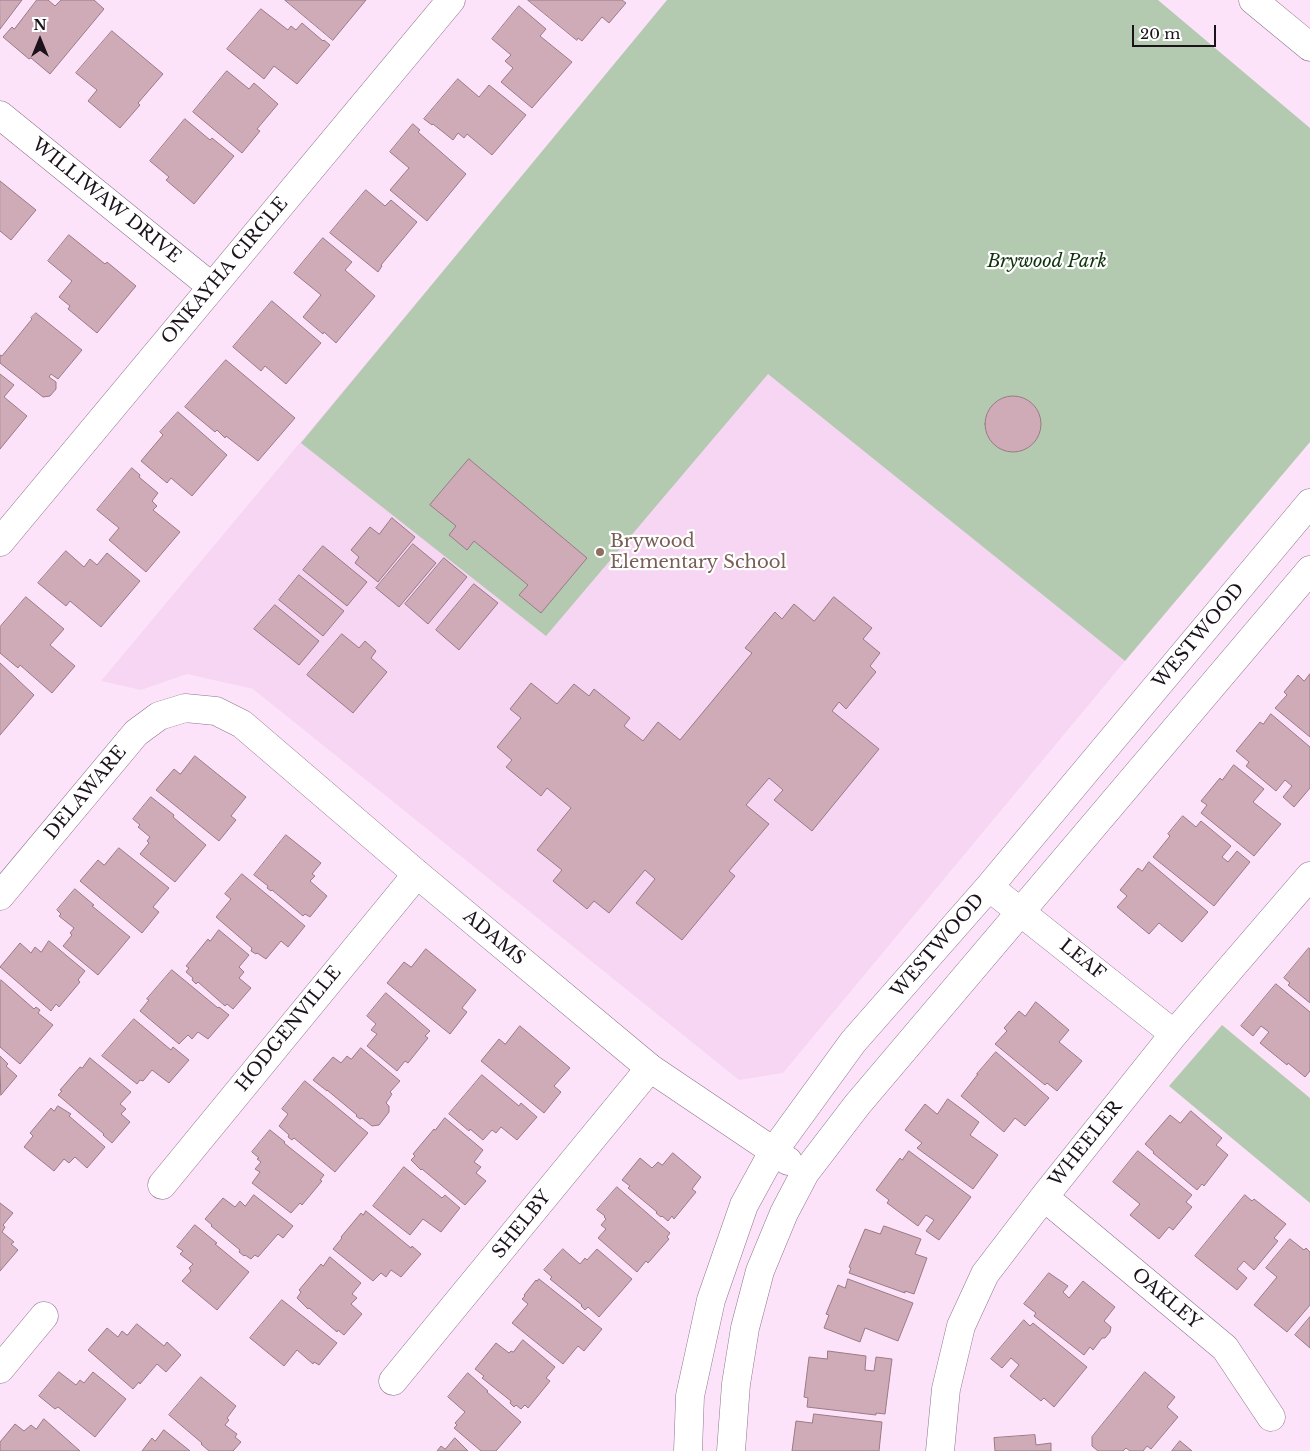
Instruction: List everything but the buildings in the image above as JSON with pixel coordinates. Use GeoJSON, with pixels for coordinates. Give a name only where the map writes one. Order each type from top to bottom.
{"type":"FeatureCollection","features":[{"type":"Feature","properties":{"kind":"street","name":"ONKAYHA CIRCLE"},"geometry":{"type":"LineString","coordinates":[[0,542],[451,0]]}},
{"type":"Feature","properties":{"kind":"street"},"geometry":{"type":"LineString","coordinates":[[1253,0],[1310,47]]}},
{"type":"Feature","properties":{"kind":"street","name":"WILLIWAW DRIVE"},"geometry":{"type":"LineString","coordinates":[[0,116],[212,287]]}},
{"type":"Feature","properties":{"kind":"street","name":"WESTWOOD"},"geometry":{"type":"LineString","coordinates":[[688,1451],[690,1396],[710,1300],[744,1205],[773,1152],[853,1042],[989,887],[1310,503]]}},
{"type":"Feature","properties":{"kind":"street"},"geometry":{"type":"LineString","coordinates":[[731,1451],[736,1384],[745,1328],[758,1281],[784,1213],[806,1173],[857,1105],[1310,570]]}},
{"type":"Feature","properties":{"kind":"street","name":"ADAMS"},"geometry":{"type":"LineString","coordinates":[[185,708],[216,711],[242,724],[417,874],[650,1068],[806,1173]]}},
{"type":"Feature","properties":{"kind":"street","name":"DELAWARE"},"geometry":{"type":"LineString","coordinates":[[0,896],[136,733],[159,716],[185,708]]}},
{"type":"Feature","properties":{"kind":"street","name":"HODGENVILLE"},"geometry":{"type":"LineString","coordinates":[[162,1185],[417,874]]}},
{"type":"Feature","properties":{"kind":"street","name":"WHEELER"},"geometry":{"type":"LineString","coordinates":[[940,1451],[946,1388],[961,1326],[984,1274],[1174,1034],[1309,881]]}},
{"type":"Feature","properties":{"kind":"street","name":"LEAF"},"geometry":{"type":"LineString","coordinates":[[989,887],[1174,1034]]}},
{"type":"Feature","properties":{"kind":"street","name":"SHELBY"},"geometry":{"type":"LineString","coordinates":[[393,1381],[650,1068]]}},
{"type":"Feature","properties":{"kind":"street","name":"OAKLEY"},"geometry":{"type":"LineString","coordinates":[[1044,1197],[1225,1348],[1271,1417]]}},
{"type":"Feature","properties":{"kind":"street"},"geometry":{"type":"LineString","coordinates":[[0,1369],[44,1316]]}},
{"type":"Feature","properties":{"kind":"shaded area","name":"Brywood Elementary School"},"geometry":{"type":"Polygon","coordinates":[[[520,179],[768,373],[1125,661],[783,1073],[739,1080],[253,689],[187,674],[141,690],[101,681],[520,179]]]}},
{"type":"Feature","properties":{"kind":"green space","name":"Brywood Park"},"geometry":{"type":"Polygon","coordinates":[[[667,0],[1158,0],[1310,128],[1310,442],[1125,661],[768,374],[546,636],[301,443],[667,0]]]}},
{"type":"Feature","properties":{"kind":"green space"},"geometry":{"type":"Polygon","coordinates":[[[1222,1025],[1310,1098],[1310,1203],[1169,1086],[1222,1025]]]}},
{"type":"Feature","properties":{"kind":"place","name":"Brywood Elementary School"},"geometry":{"type":"Point","coordinates":[600,552]}}]}
